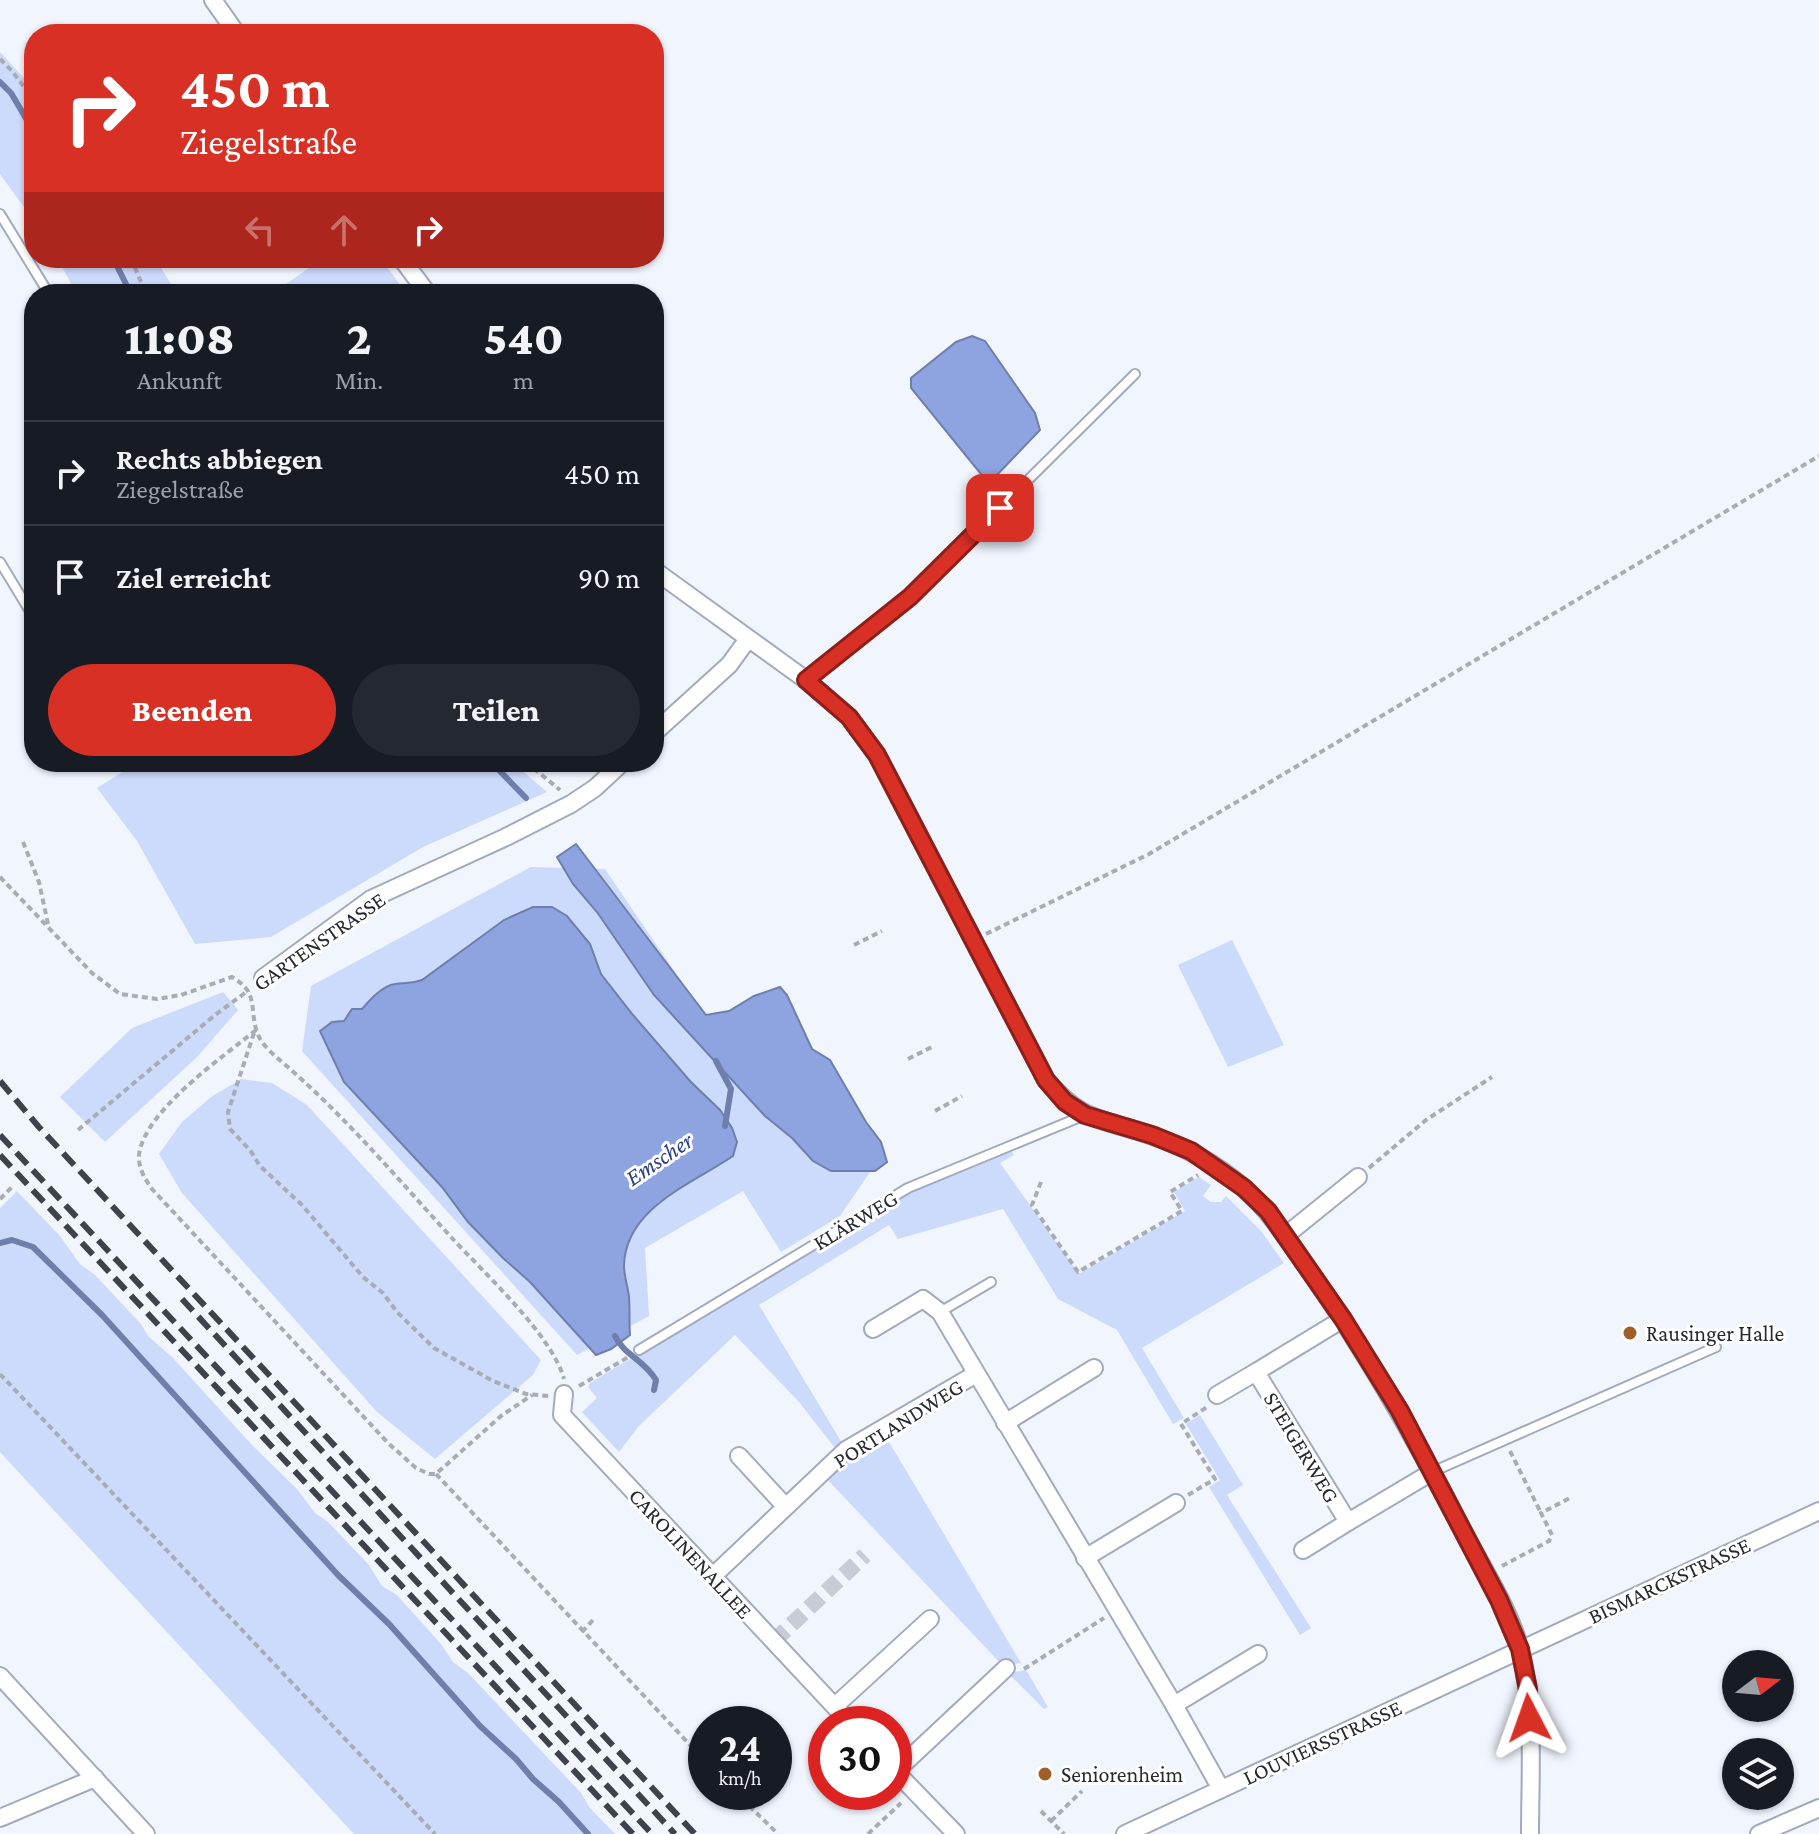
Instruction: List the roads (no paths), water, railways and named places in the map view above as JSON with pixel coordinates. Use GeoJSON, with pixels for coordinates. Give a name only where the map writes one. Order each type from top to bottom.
{"type":"FeatureCollection","features":[{"type":"Feature","properties":{"kind":"street"},"geometry":{"type":"LineString","coordinates":[[213,0],[230,24]]}},
{"type":"Feature","properties":{"kind":"street"},"geometry":{"type":"LineString","coordinates":[[664,577],[806,680],[849,717],[877,755],[1046,1080],[1065,1102],[1085,1115],[1152,1135],[1191,1151],[1214,1165],[1268,1211],[1343,1319],[1400,1411],[1486,1574],[1520,1649],[1528,1689],[1530,1834]]}},
{"type":"Feature","properties":{"kind":"street"},"geometry":{"type":"LineString","coordinates":[[664,724],[729,665],[748,639]]}},
{"type":"Feature","properties":{"kind":"street","name":"GARTENSTRASSE"},"geometry":{"type":"LineString","coordinates":[[263,978],[371,899],[571,804],[612,772]]}},
{"type":"Feature","properties":{"kind":"street"},"geometry":{"type":"LineString","coordinates":[[1285,1236],[1358,1177]]}},
{"type":"Feature","properties":{"kind":"street"},"geometry":{"type":"LineString","coordinates":[[873,1329],[923,1299],[940,1312]]}},
{"type":"Feature","properties":{"kind":"street","name":"PORTLANDWEG"},"geometry":{"type":"LineString","coordinates":[[940,1312],[1221,1789]]}},
{"type":"Feature","properties":{"kind":"street","name":"STEIGERWEG"},"geometry":{"type":"LineString","coordinates":[[1217,1395],[1343,1319]]}},
{"type":"Feature","properties":{"kind":"street"},"geometry":{"type":"LineString","coordinates":[[1005,1423],[1094,1368]]}},
{"type":"Feature","properties":{"kind":"street","name":"STEIGERWEG"},"geometry":{"type":"LineString","coordinates":[[1256,1372],[1348,1522]]}},
{"type":"Feature","properties":{"kind":"street","name":"PORTLANDWEG"},"geometry":{"type":"LineString","coordinates":[[713,1576],[846,1450],[976,1374]]}},
{"type":"Feature","properties":{"kind":"street","name":"CAROLINENALLEE"},"geometry":{"type":"LineString","coordinates":[[564,1394],[562,1415],[835,1706]]}},
{"type":"Feature","properties":{"kind":"street"},"geometry":{"type":"LineString","coordinates":[[739,1456],[785,1506]]}},
{"type":"Feature","properties":{"kind":"street","name":"STEIGERWEG"},"geometry":{"type":"LineString","coordinates":[[1303,1550],[1432,1472]]}},
{"type":"Feature","properties":{"kind":"street"},"geometry":{"type":"LineString","coordinates":[[1085,1558],[1176,1503]]}},
{"type":"Feature","properties":{"kind":"street","name":"BISMARCKSTRASSE"},"geometry":{"type":"LineString","coordinates":[[1520,1649],[1818,1515]]}},
{"type":"Feature","properties":{"kind":"street"},"geometry":{"type":"LineString","coordinates":[[835,1706],[930,1619]]}},
{"type":"Feature","properties":{"kind":"street","name":"LOUVIERSSTRASSE"},"geometry":{"type":"LineString","coordinates":[[1125,1834],[1520,1649]]}},
{"type":"Feature","properties":{"kind":"street"},"geometry":{"type":"LineString","coordinates":[[1174,1705],[1258,1654]]}},
{"type":"Feature","properties":{"kind":"street"},"geometry":{"type":"LineString","coordinates":[[912,1754],[1006,1668]]}},
{"type":"Feature","properties":{"kind":"street"},"geometry":{"type":"LineString","coordinates":[[0,1676],[146,1834]]}},
{"type":"Feature","properties":{"kind":"street"},"geometry":{"type":"LineString","coordinates":[[0,1818],[95,1778]]}},
{"type":"Feature","properties":{"kind":"street"},"geometry":{"type":"LineString","coordinates":[[912,1788],[956,1834]]}},
{"type":"Feature","properties":{"kind":"street"},"geometry":{"type":"LineString","coordinates":[[1759,1834],[1819,1808]]}},
{"type":"Feature","properties":{"kind":"lane"},"geometry":{"type":"LineString","coordinates":[[0,214],[24,253]]}},
{"type":"Feature","properties":{"kind":"lane"},"geometry":{"type":"LineString","coordinates":[[806,680],[910,597],[1135,374]]}},
{"type":"Feature","properties":{"kind":"lane"},"geometry":{"type":"LineString","coordinates":[[0,562],[24,602]]}},
{"type":"Feature","properties":{"kind":"lane","name":"KLÄRWEG"},"geometry":{"type":"LineString","coordinates":[[639,1350],[908,1188],[1085,1115]]}},
{"type":"Feature","properties":{"kind":"lane"},"geometry":{"type":"LineString","coordinates":[[940,1312],[991,1282]]}},
{"type":"Feature","properties":{"kind":"lane"},"geometry":{"type":"LineString","coordinates":[[1432,1472],[1716,1347]]}},
{"type":"Feature","properties":{"kind":"water"},"geometry":{"type":"Polygon","coordinates":[[[972,336],[985,341],[1035,413],[1040,430],[998,474],[985,479],[911,388],[911,378],[956,342],[972,336]]]}},
{"type":"Feature","properties":{"kind":"water"},"geometry":{"type":"Polygon","coordinates":[[[576,844],[706,1015],[729,1011],[754,996],[780,987],[787,995],[812,1049],[830,1060],[881,1142],[887,1162],[875,1171],[831,1171],[813,1161],[792,1138],[765,1116],[654,995],[597,912],[573,884],[557,857],[576,844]]]}},
{"type":"Feature","properties":{"kind":"water"},"geometry":{"type":"Polygon","coordinates":[[[533,907],[552,907],[567,916],[590,944],[601,974],[690,1081],[720,1110],[737,1142],[733,1156],[664,1200],[636,1228],[627,1246],[624,1266],[630,1335],[611,1349],[596,1355],[530,1282],[468,1222],[442,1187],[344,1082],[320,1031],[332,1022],[344,1021],[352,1009],[362,1009],[385,987],[422,980],[504,920],[533,907]]]}},
{"type":"Feature","properties":{"kind":"waterway","name":"Emscher"},"geometry":{"type":"LineString","coordinates":[[0,82],[11,93],[24,115]]}},
{"type":"Feature","properties":{"kind":"waterway","name":"Emscher"},"geometry":{"type":"LineString","coordinates":[[118,268],[126,284]]}},
{"type":"Feature","properties":{"kind":"waterway","name":"Emscher"},"geometry":{"type":"LineString","coordinates":[[501,772],[526,798]]}},
{"type":"Feature","properties":{"kind":"waterway","name":"Emscher"},"geometry":{"type":"LineString","coordinates":[[716,1061],[731,1089],[725,1126]]}},
{"type":"Feature","properties":{"kind":"waterway"},"geometry":{"type":"LineString","coordinates":[[0,1243],[12,1240],[33,1247],[102,1315],[338,1575],[389,1624],[480,1726],[588,1834]]}},
{"type":"Feature","properties":{"kind":"waterway","name":"Emscher"},"geometry":{"type":"LineString","coordinates":[[615,1336],[651,1373],[656,1380],[654,1390]]}},
{"type":"Feature","properties":{"kind":"tunnel"},"geometry":{"type":"LineString","coordinates":[[774,1641],[865,1555]]}},
{"type":"Feature","properties":{"kind":"railway"},"geometry":{"type":"LineString","coordinates":[[0,1081],[38,1126],[695,1834]]}},
{"type":"Feature","properties":{"kind":"railway"},"geometry":{"type":"LineString","coordinates":[[0,1135],[652,1834]]}},
{"type":"Feature","properties":{"kind":"railway"},"geometry":{"type":"LineString","coordinates":[[0,1155],[633,1834]]}},
{"type":"Feature","properties":{"kind":"railway"},"geometry":{"type":"LineString","coordinates":[[182,1299],[675,1834]]}},
{"type":"Feature","properties":{"kind":"place","name":"Rausinger Halle"},"geometry":{"type":"Point","coordinates":[1630,1333]}},
{"type":"Feature","properties":{"kind":"place","name":"Seniorenheim"},"geometry":{"type":"Point","coordinates":[1045,1774]}}]}
